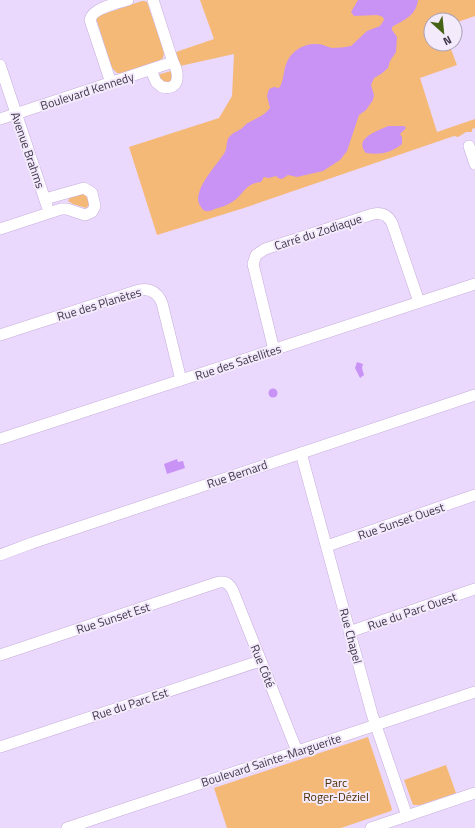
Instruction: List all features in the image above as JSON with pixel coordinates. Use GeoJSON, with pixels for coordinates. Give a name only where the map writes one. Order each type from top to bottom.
{"type":"FeatureCollection","features":[{"type":"Feature","properties":{"kind":"street"},"geometry":{"type":"LineString","coordinates":[[111,83],[90,20],[91,16],[96,10],[128,0]]}},
{"type":"Feature","properties":{"kind":"street"},"geometry":{"type":"LineString","coordinates":[[150,70],[158,85],[165,88],[176,82],[178,75],[153,0]]}},
{"type":"Feature","properties":{"kind":"street","name":"Boulevard Kennedy"},"geometry":{"type":"LineString","coordinates":[[0,119],[173,62]]}},
{"type":"Feature","properties":{"kind":"street","name":"Avenue Brahms"},"geometry":{"type":"LineString","coordinates":[[0,65],[49,212]]}},
{"type":"Feature","properties":{"kind":"street"},"geometry":{"type":"LineString","coordinates":[[469,146],[475,164]]}},
{"type":"Feature","properties":{"kind":"street"},"geometry":{"type":"LineString","coordinates":[[0,229],[65,208],[81,214],[88,214],[94,210],[94,198],[90,191],[84,188],[45,199]]}},
{"type":"Feature","properties":{"kind":"street","name":"Carré du Zodiaque"},"geometry":{"type":"LineString","coordinates":[[274,350],[253,264],[256,255],[265,249],[373,214],[383,214],[388,217],[392,223],[419,302]]}},
{"type":"Feature","properties":{"kind":"street","name":"Rue des Satellites"},"geometry":{"type":"LineString","coordinates":[[0,439],[475,284]]}},
{"type":"Feature","properties":{"kind":"street","name":"Rue des Planètes"},"geometry":{"type":"LineString","coordinates":[[0,335],[136,290],[148,289],[156,293],[162,303],[181,380]]}},
{"type":"Feature","properties":{"kind":"street","name":"Rue Bernard"},"geometry":{"type":"LineString","coordinates":[[0,555],[475,395]]}},
{"type":"Feature","properties":{"kind":"street","name":"Rue Chapel"},"geometry":{"type":"LineString","coordinates":[[301,453],[376,725],[407,816]]}},
{"type":"Feature","properties":{"kind":"street","name":"Rue Sunset Ouest"},"geometry":{"type":"LineString","coordinates":[[327,546],[475,495]]}},
{"type":"Feature","properties":{"kind":"street","name":"Rue Sunset Est"},"geometry":{"type":"LineString","coordinates":[[0,655],[220,582],[226,582]]}},
{"type":"Feature","properties":{"kind":"street","name":"Rue Côté"},"geometry":{"type":"LineString","coordinates":[[226,582],[233,591],[297,751]]}},
{"type":"Feature","properties":{"kind":"street","name":"Rue du Parc Ouest"},"geometry":{"type":"LineString","coordinates":[[350,632],[475,590]]}},
{"type":"Feature","properties":{"kind":"street","name":"Rue du Parc Est"},"geometry":{"type":"LineString","coordinates":[[0,747],[260,661]]}},
{"type":"Feature","properties":{"kind":"street","name":"Boulevard Sainte-Marguerite"},"geometry":{"type":"LineString","coordinates":[[67,828],[475,692]]}},
{"type":"Feature","properties":{"kind":"street"},"geometry":{"type":"LineString","coordinates":[[371,828],[475,793]]}},
{"type":"Feature","properties":{"kind":"green space"},"geometry":{"type":"Polygon","coordinates":[[[200,0],[475,0],[475,16],[463,20],[463,12],[423,12],[423,52],[452,52],[457,65],[420,78],[437,132],[475,119],[475,128],[472,129],[472,132],[466,132],[458,137],[454,136],[244,208],[157,235],[129,147],[219,118],[232,96],[234,54],[180,66],[176,52],[214,39],[200,0]]]}},
{"type":"Feature","properties":{"kind":"green space"},"geometry":{"type":"Polygon","coordinates":[[[142,1],[147,2],[164,52],[163,58],[122,73],[117,73],[112,68],[96,18],[142,1]]]}},
{"type":"Feature","properties":{"kind":"green space"},"geometry":{"type":"Polygon","coordinates":[[[172,71],[173,79],[169,83],[164,83],[157,75],[172,71]]]}},
{"type":"Feature","properties":{"kind":"green space"},"geometry":{"type":"Polygon","coordinates":[[[83,193],[89,201],[89,205],[86,208],[68,201],[70,197],[83,193]]]}},
{"type":"Feature","properties":{"kind":"green space","name":"Parc Roger-Déziel"},"geometry":{"type":"Polygon","coordinates":[[[368,737],[392,809],[391,811],[341,828],[227,828],[214,788],[368,737]]]}},
{"type":"Feature","properties":{"kind":"green space","name":"Parc Roger-Déziel"},"geometry":{"type":"Polygon","coordinates":[[[446,765],[456,793],[420,805],[413,805],[404,780],[446,765]]]}},
{"type":"Feature","properties":{"kind":"shaded area"},"geometry":{"type":"Polygon","coordinates":[[[358,0],[418,0],[415,10],[405,19],[392,27],[392,30],[397,37],[396,52],[390,61],[388,68],[374,78],[371,85],[374,95],[373,100],[366,110],[359,115],[347,151],[340,160],[323,171],[297,177],[288,175],[282,179],[276,176],[269,178],[264,177],[261,182],[248,187],[229,204],[210,211],[201,208],[198,201],[201,187],[225,152],[229,137],[247,123],[268,111],[270,108],[267,96],[269,89],[274,87],[279,88],[282,83],[286,65],[292,54],[299,48],[312,44],[321,44],[332,48],[351,46],[367,31],[380,26],[384,20],[383,17],[377,15],[354,16],[351,12],[358,0]]]}},
{"type":"Feature","properties":{"kind":"shaded area"},"geometry":{"type":"Polygon","coordinates":[[[388,126],[404,126],[406,128],[400,134],[402,137],[402,144],[385,153],[366,153],[363,148],[365,139],[373,133],[388,126]]]}},
{"type":"Feature","properties":{"kind":"shaded area"},"geometry":{"type":"Polygon","coordinates":[[[357,362],[363,364],[362,368],[364,375],[360,378],[355,368],[357,362]]]}},
{"type":"Feature","properties":{"kind":"shaded area"},"geometry":{"type":"Polygon","coordinates":[[[273,388],[278,393],[273,398],[268,393],[273,388]]]}},
{"type":"Feature","properties":{"kind":"shaded area"},"geometry":{"type":"Polygon","coordinates":[[[177,459],[178,462],[183,461],[185,468],[167,474],[164,464],[177,459]]]}}]}
